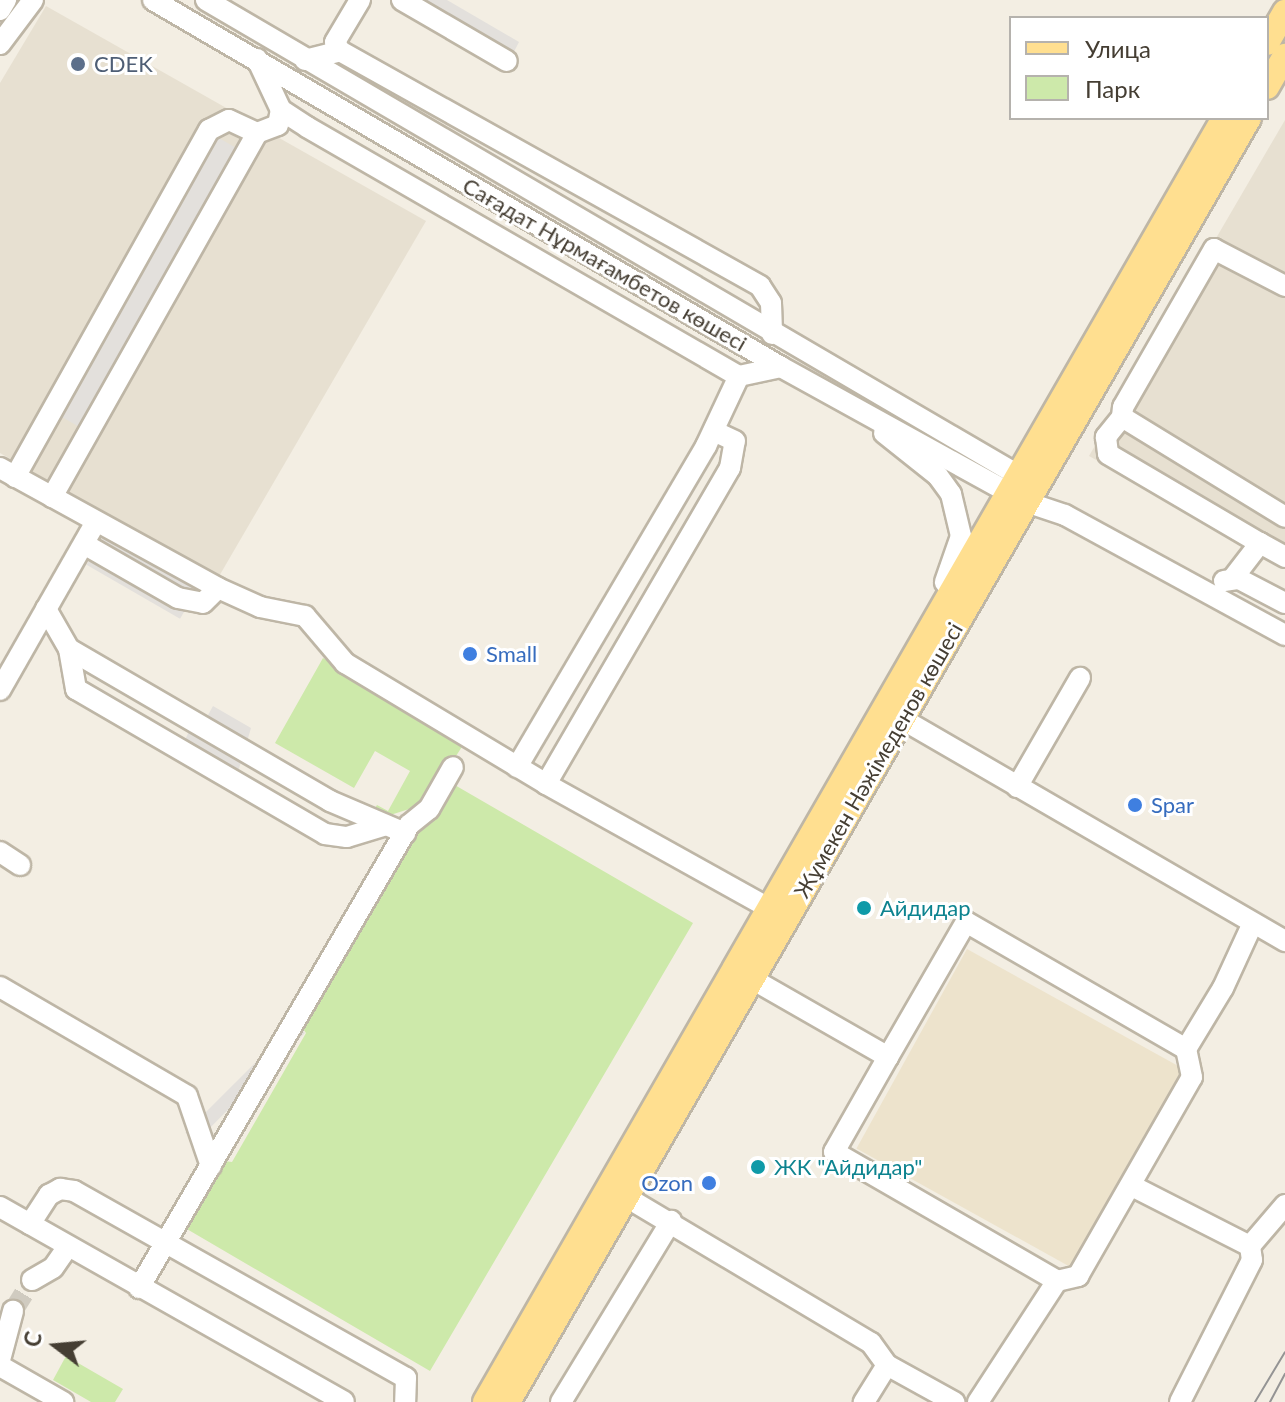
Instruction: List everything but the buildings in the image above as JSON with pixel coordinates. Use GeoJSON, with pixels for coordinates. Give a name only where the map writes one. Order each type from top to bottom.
{"type":"FeatureCollection","features":[{"type":"Feature","properties":{"kind":"main road"},"geometry":{"type":"LineString","coordinates":[[1269,40],[1285,12]]}},
{"type":"Feature","properties":{"kind":"main road"},"geometry":{"type":"LineString","coordinates":[[1269,84],[1285,56]]}},
{"type":"Feature","properties":{"kind":"main road","name":"Жұмекен Нәжімеденов көшесі"},"geometry":{"type":"LineString","coordinates":[[508,1402],[902,719],[1223,120]]}},
{"type":"Feature","properties":{"kind":"main road","name":"Жұмекен Нәжімеденов көшесі"},"geometry":{"type":"LineString","coordinates":[[485,1402],[910,667],[1023,489],[1248,120]]}},
{"type":"Feature","properties":{"kind":"street"},"geometry":{"type":"LineString","coordinates":[[0,10],[6,0]]}},
{"type":"Feature","properties":{"kind":"street"},"geometry":{"type":"LineString","coordinates":[[0,44],[33,0]]}},
{"type":"Feature","properties":{"kind":"street","name":"Сағадат Нұрмағамбетов көшесі"},"geometry":{"type":"LineString","coordinates":[[146,0],[160,4],[257,59],[781,367],[1023,489]]}},
{"type":"Feature","properties":{"kind":"street"},"geometry":{"type":"LineString","coordinates":[[360,0],[335,42],[340,51],[760,286],[771,303],[772,334]]}},
{"type":"Feature","properties":{"kind":"street"},"geometry":{"type":"LineString","coordinates":[[402,0],[507,61]]}},
{"type":"Feature","properties":{"kind":"street","name":"Сағадат Нұрмағамбетов көшесі"},"geometry":{"type":"LineString","coordinates":[[210,2],[772,334],[1065,515],[1285,635]]}},
{"type":"Feature","properties":{"kind":"street"},"geometry":{"type":"LineString","coordinates":[[305,60],[340,51]]}},
{"type":"Feature","properties":{"kind":"street"},"geometry":{"type":"LineString","coordinates":[[257,59],[281,110],[739,376],[781,367]]}},
{"type":"Feature","properties":{"kind":"street"},"geometry":{"type":"LineString","coordinates":[[52,497],[257,133],[278,125],[281,110]]}},
{"type":"Feature","properties":{"kind":"street"},"geometry":{"type":"LineString","coordinates":[[257,133],[229,120],[209,130],[8,472],[218,588],[260,607],[305,616],[345,663],[546,784],[769,908]]}},
{"type":"Feature","properties":{"kind":"street"},"geometry":{"type":"LineString","coordinates":[[1285,286],[1214,249],[1123,407],[1122,417],[1106,437],[1108,454],[1285,557]]}},
{"type":"Feature","properties":{"kind":"street"},"geometry":{"type":"LineString","coordinates":[[517,767],[714,431],[739,376]]}},
{"type":"Feature","properties":{"kind":"street"},"geometry":{"type":"LineString","coordinates":[[815,385],[938,476],[951,494],[961,536],[955,564],[923,621],[910,667]]}},
{"type":"Feature","properties":{"kind":"street"},"geometry":{"type":"LineString","coordinates":[[1122,417],[1285,517]]}},
{"type":"Feature","properties":{"kind":"street"},"geometry":{"type":"LineString","coordinates":[[546,784],[730,468],[735,441],[714,431]]}},
{"type":"Feature","properties":{"kind":"street"},"geometry":{"type":"LineString","coordinates":[[0,690],[96,522]]}},
{"type":"Feature","properties":{"kind":"street"},"geometry":{"type":"LineString","coordinates":[[1208,592],[1233,578],[1260,543]]}},
{"type":"Feature","properties":{"kind":"street"},"geometry":{"type":"LineString","coordinates":[[84,544],[178,598],[203,603],[218,588]]}},
{"type":"Feature","properties":{"kind":"street"},"geometry":{"type":"LineString","coordinates":[[1233,578],[1285,603]]}},
{"type":"Feature","properties":{"kind":"street"},"geometry":{"type":"LineString","coordinates":[[46,609],[69,649],[76,689],[325,834],[347,837],[382,826]]}},
{"type":"Feature","properties":{"kind":"street"},"geometry":{"type":"LineString","coordinates":[[1285,635],[1285,642]]}},
{"type":"Feature","properties":{"kind":"street"},"geometry":{"type":"LineString","coordinates":[[69,649],[246,755],[382,826],[405,833]]}},
{"type":"Feature","properties":{"kind":"street"},"geometry":{"type":"LineString","coordinates":[[1017,787],[1080,678]]}},
{"type":"Feature","properties":{"kind":"street"},"geometry":{"type":"LineString","coordinates":[[902,719],[1252,925],[1285,941]]}},
{"type":"Feature","properties":{"kind":"street"},"geometry":{"type":"LineString","coordinates":[[139,1288],[405,833],[429,809],[453,767]]}},
{"type":"Feature","properties":{"kind":"street"},"geometry":{"type":"LineString","coordinates":[[0,852],[20,865]]}},
{"type":"Feature","properties":{"kind":"street"},"geometry":{"type":"LineString","coordinates":[[1186,1049],[966,922],[834,1152],[1057,1281],[1078,1276],[1189,1089],[1192,1077],[1186,1049],[1223,988],[1252,925]]}},
{"type":"Feature","properties":{"kind":"street"},"geometry":{"type":"LineString","coordinates":[[752,979],[888,1057]]}},
{"type":"Feature","properties":{"kind":"street"},"geometry":{"type":"LineString","coordinates":[[0,987],[187,1096],[211,1166]]}},
{"type":"Feature","properties":{"kind":"street"},"geometry":{"type":"LineString","coordinates":[[1132,1186],[1250,1246]]}},
{"type":"Feature","properties":{"kind":"street"},"geometry":{"type":"LineString","coordinates":[[30,1224],[49,1195],[60,1189],[74,1191],[406,1378],[405,1402]]}},
{"type":"Feature","properties":{"kind":"street"},"geometry":{"type":"LineString","coordinates":[[626,1197],[671,1221],[871,1343],[887,1365],[954,1402]]}},
{"type":"Feature","properties":{"kind":"street"},"geometry":{"type":"LineString","coordinates":[[1180,1402],[1252,1260],[1250,1246],[1285,1205]]}},
{"type":"Feature","properties":{"kind":"street"},"geometry":{"type":"LineString","coordinates":[[0,1208],[344,1402]]}},
{"type":"Feature","properties":{"kind":"street"},"geometry":{"type":"LineString","coordinates":[[561,1402],[671,1221]]}},
{"type":"Feature","properties":{"kind":"street"},"geometry":{"type":"LineString","coordinates":[[32,1280],[53,1268],[67,1248]]}},
{"type":"Feature","properties":{"kind":"street"},"geometry":{"type":"LineString","coordinates":[[978,1402],[1057,1281]]}},
{"type":"Feature","properties":{"kind":"street"},"geometry":{"type":"LineString","coordinates":[[13,1311],[0,1363],[63,1402]]}},
{"type":"Feature","properties":{"kind":"street"},"geometry":{"type":"LineString","coordinates":[[864,1402],[887,1365]]}},
{"type":"Feature","properties":{"kind":"shaded area"},"geometry":{"type":"Polygon","coordinates":[[[392,0],[447,0],[519,42],[506,67],[392,0]]]}},
{"type":"Feature","properties":{"kind":"shaded area"},"geometry":{"type":"Polygon","coordinates":[[[46,6],[426,221],[218,578],[0,453],[0,83],[46,6]]]}},
{"type":"Feature","properties":{"kind":"shaded area"},"geometry":{"type":"Polygon","coordinates":[[[1285,120],[1285,565],[1089,456],[1285,120]]]}},
{"type":"Feature","properties":{"kind":"shaded area"},"geometry":{"type":"Polygon","coordinates":[[[212,134],[243,152],[83,429],[52,411],[212,134]]]}},
{"type":"Feature","properties":{"kind":"shaded area"},"geometry":{"type":"Polygon","coordinates":[[[106,531],[200,585],[180,619],[87,565],[106,531]]]}},
{"type":"Feature","properties":{"kind":"shaded area"},"geometry":{"type":"Polygon","coordinates":[[[213,706],[251,728],[238,772],[185,740],[198,712],[207,717],[213,706]]]}},
{"type":"Feature","properties":{"kind":"shaded area"},"geometry":{"type":"Polygon","coordinates":[[[967,949],[1191,1073],[1080,1273],[856,1148],[967,949]]]}},
{"type":"Feature","properties":{"kind":"shaded area"},"geometry":{"type":"Polygon","coordinates":[[[295,1023],[305,1033],[195,1143],[185,1133],[295,1023]]]}},
{"type":"Feature","properties":{"kind":"green space"},"geometry":{"type":"Polygon","coordinates":[[[323,658],[387,695],[390,702],[398,700],[467,739],[425,804],[384,817],[373,811],[377,805],[388,811],[410,771],[375,751],[354,788],[275,743],[323,658]]]}},
{"type":"Feature","properties":{"kind":"green space"},"geometry":{"type":"Polygon","coordinates":[[[453,784],[693,923],[430,1371],[180,1225],[217,1160],[232,1162],[306,1033],[298,1022],[414,825],[429,823],[453,784]]]}},
{"type":"Feature","properties":{"kind":"green space"},"geometry":{"type":"Polygon","coordinates":[[[66,1356],[123,1389],[115,1402],[91,1402],[53,1380],[66,1356]]]}},
{"type":"Feature","properties":{"kind":"tunnel"},"geometry":{"type":"LineString","coordinates":[[13,1311],[32,1280]]}},
{"type":"Feature","properties":{"kind":"tram line"},"geometry":{"type":"LineString","coordinates":[[1255,1402],[1285,1352]]}},
{"type":"Feature","properties":{"kind":"tram line"},"geometry":{"type":"LineString","coordinates":[[1270,1402],[1285,1374]]}},
{"type":"Feature","properties":{"kind":"place","name":"CDEK"},"geometry":{"type":"Point","coordinates":[78,64]}},
{"type":"Feature","properties":{"kind":"place","name":"Small"},"geometry":{"type":"Point","coordinates":[470,654]}},
{"type":"Feature","properties":{"kind":"place","name":"Spar"},"geometry":{"type":"Point","coordinates":[1135,805]}},
{"type":"Feature","properties":{"kind":"place","name":"Айдидар"},"geometry":{"type":"Point","coordinates":[864,908]}},
{"type":"Feature","properties":{"kind":"place","name":"ЖК \"Айдидар\""},"geometry":{"type":"Point","coordinates":[758,1167]}},
{"type":"Feature","properties":{"kind":"place","name":"Ozon"},"geometry":{"type":"Point","coordinates":[709,1183]}}]}
